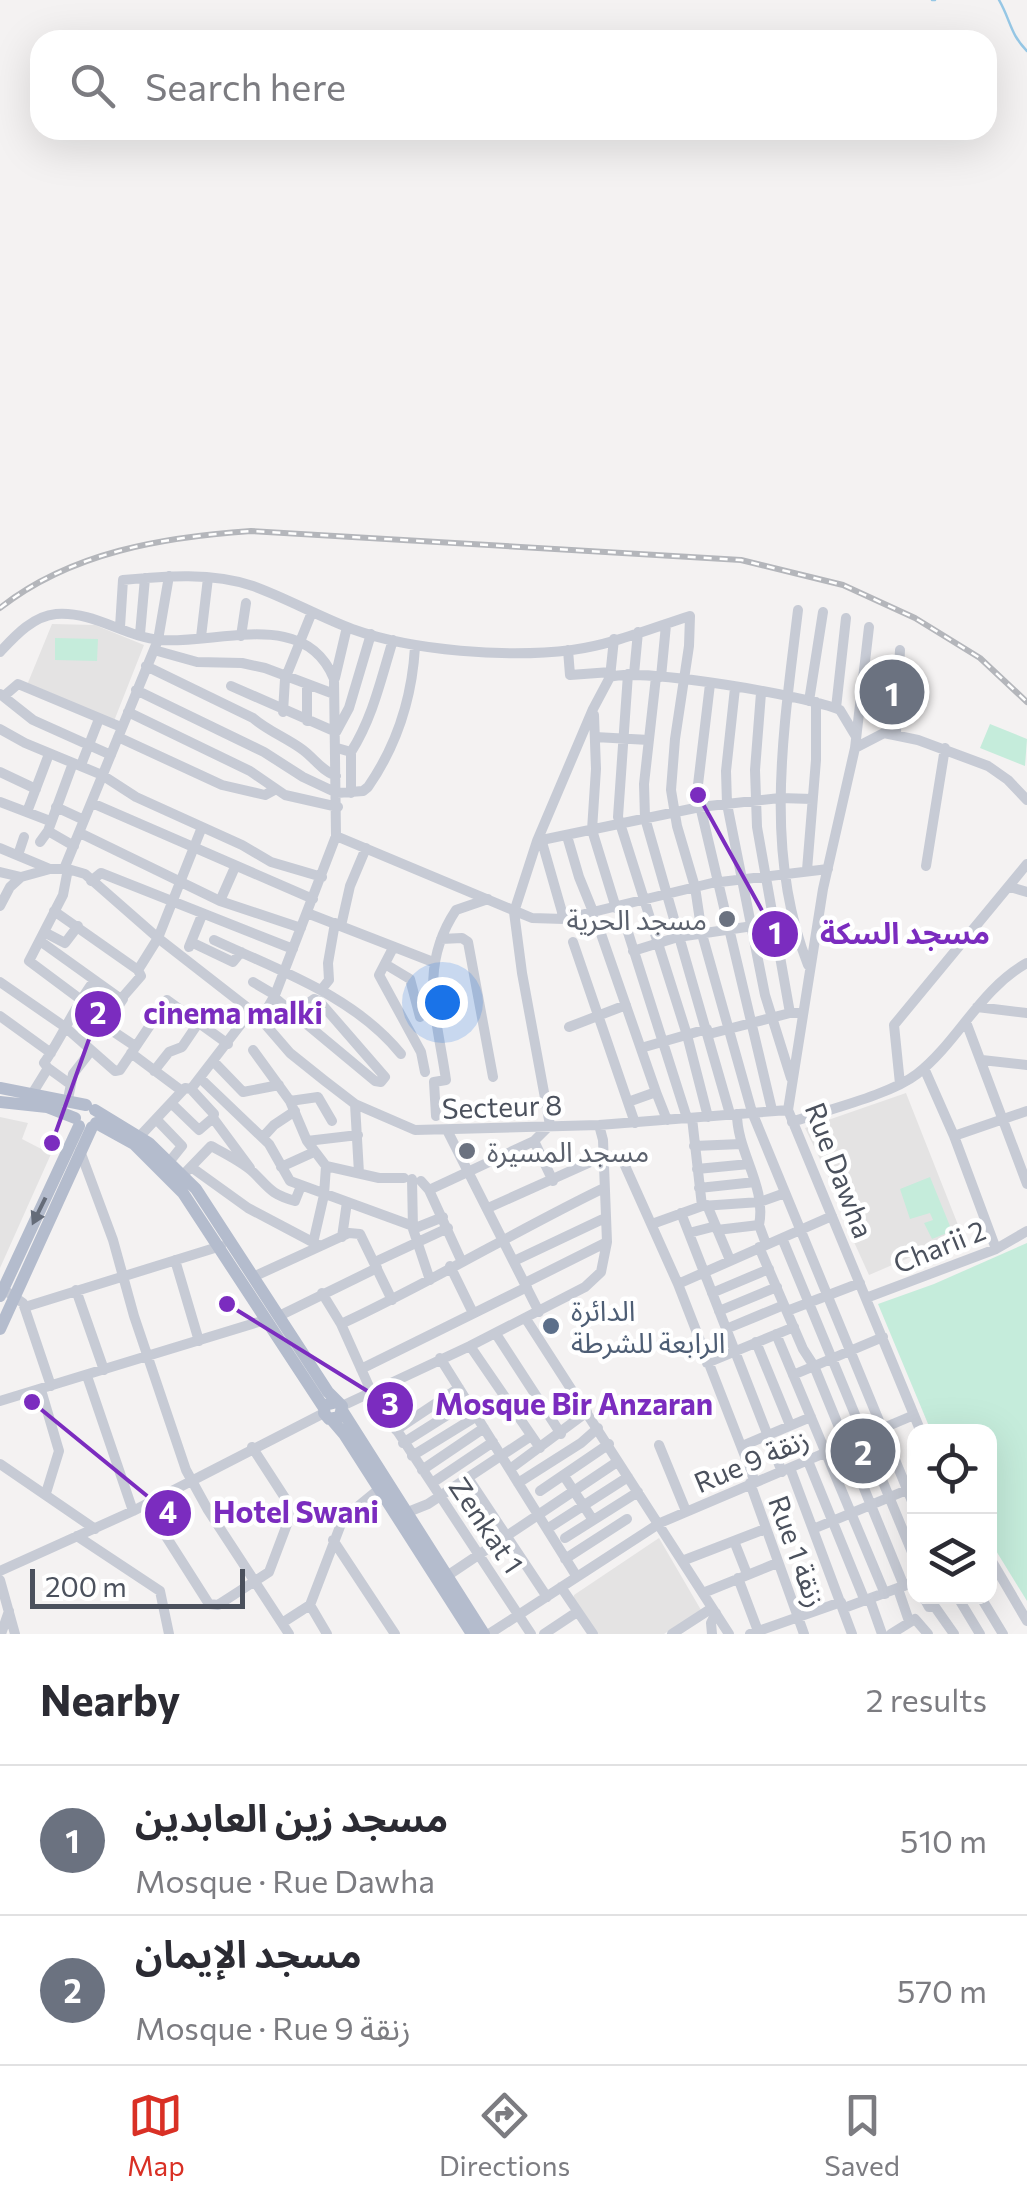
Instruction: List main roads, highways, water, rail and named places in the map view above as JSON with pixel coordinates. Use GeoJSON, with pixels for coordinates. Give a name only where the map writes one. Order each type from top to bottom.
{"type":"FeatureCollection","features":[{"type":"Feature","properties":{"kind":"main road"},"geometry":{"type":"LineString","coordinates":[[0,1088],[68,1100],[87,1118],[126,1138],[184,1192],[253,1277],[272,1318]]}},
{"type":"Feature","properties":{"kind":"main road"},"geometry":{"type":"LineString","coordinates":[[0,1102],[47,1107],[140,1136],[187,1171],[225,1245],[272,1318],[408,1512],[487,1634]]}},
{"type":"Feature","properties":{"kind":"main road"},"geometry":{"type":"LineString","coordinates":[[11,1297],[80,1151],[87,1118]]}},
{"type":"Feature","properties":{"kind":"main road"},"geometry":{"type":"LineString","coordinates":[[0,1329],[87,1118]]}},
{"type":"Feature","properties":{"kind":"main road"},"geometry":{"type":"LineString","coordinates":[[333,1410],[472,1634]]}},
{"type":"Feature","properties":{"kind":"waterway"},"geometry":{"type":"LineString","coordinates":[[999,0],[1027,51]]}},
{"type":"Feature","properties":{"kind":"railway"},"geometry":{"type":"LineString","coordinates":[[0,608],[57,573],[120,551],[152,543],[251,531],[741,560],[843,585],[915,618],[980,658],[1027,702]]}},
{"type":"Feature","properties":{"kind":"place","name":"مسجد زين العابدين"},"geometry":{"type":"Point","coordinates":[892,692]}},
{"type":"Feature","properties":{"kind":"place","name":"مسجد السكة"},"geometry":{"type":"Point","coordinates":[698,795]}},
{"type":"Feature","properties":{"kind":"place","name":"مسجد الحرية"},"geometry":{"type":"Point","coordinates":[727,919]}},
{"type":"Feature","properties":{"kind":"place","name":"cinema malki"},"geometry":{"type":"Point","coordinates":[52,1143]}},
{"type":"Feature","properties":{"kind":"place","name":"مسجد المسيرة"},"geometry":{"type":"Point","coordinates":[467,1151]}},
{"type":"Feature","properties":{"kind":"place","name":"Mosque Bir Anzaran"},"geometry":{"type":"Point","coordinates":[227,1304]}},
{"type":"Feature","properties":{"kind":"place","name":"الدائرة الرابعة للشرطة"},"geometry":{"type":"Point","coordinates":[551,1326]}},
{"type":"Feature","properties":{"kind":"place","name":"Hotel Swani"},"geometry":{"type":"Point","coordinates":[32,1402]}},
{"type":"Feature","properties":{"kind":"place","name":"مسجد الإيمان"},"geometry":{"type":"Point","coordinates":[863,1451]}}]}
